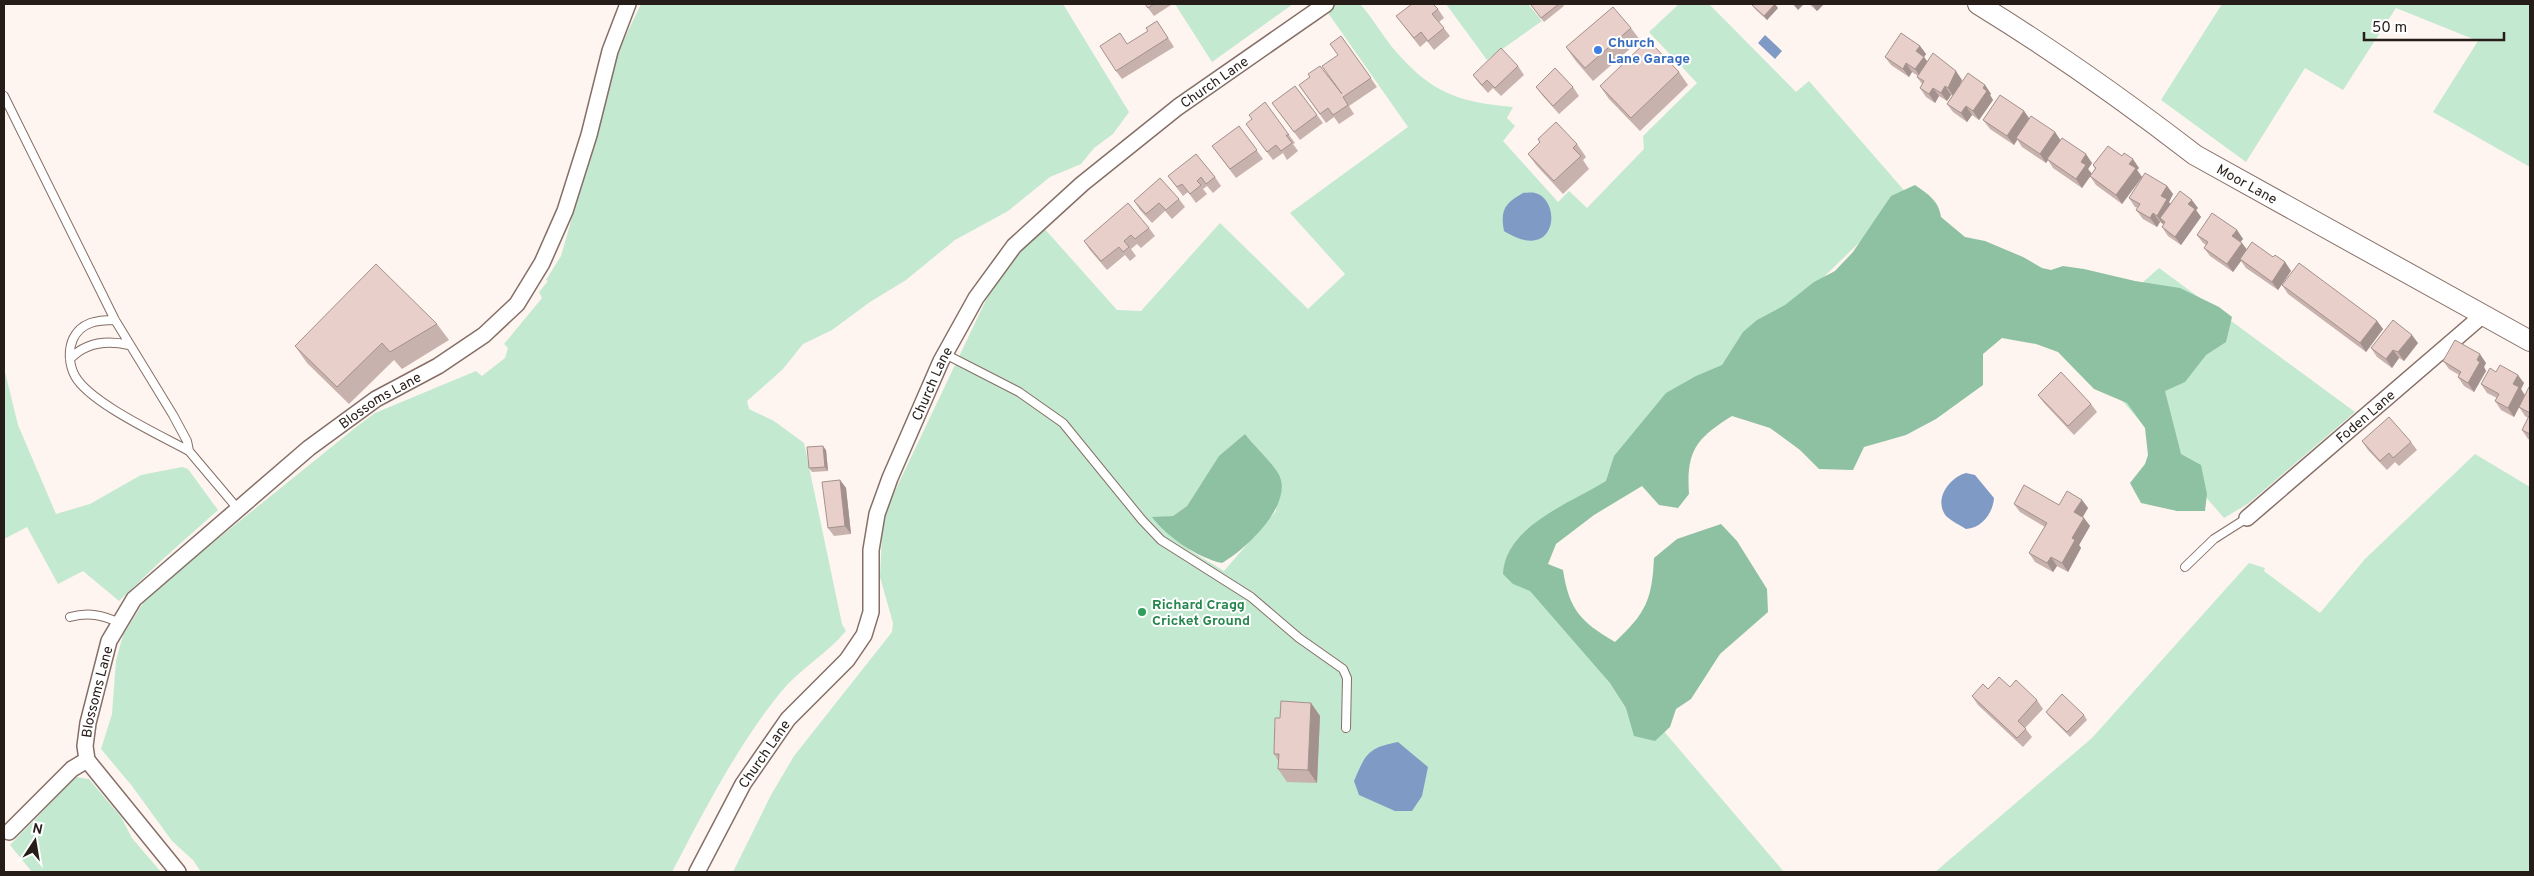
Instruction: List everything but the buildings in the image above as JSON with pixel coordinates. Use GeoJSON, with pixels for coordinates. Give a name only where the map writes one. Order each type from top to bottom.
{"type":"FeatureCollection","features":[{"type":"Feature","properties":{"kind":"street","name":"Blossoms Lane"},"geometry":{"type":"LineString","coordinates":[[178,872],[87,760],[85,746],[88,723],[109,641],[134,599],[309,448],[376,399],[438,366],[484,335],[517,304],[542,263],[565,211],[589,135],[610,51],[628,4]]}},
{"type":"Feature","properties":{"kind":"street","name":"Church Lane"},"geometry":{"type":"LineString","coordinates":[[698,872],[743,784],[788,719],[847,660],[864,635],[871,612],[871,550],[877,514],[890,478],[944,354],[976,298],[1014,246],[1082,184],[1178,107],[1326,4]]}},
{"type":"Feature","properties":{"kind":"street","name":"Moor Lane"},"geometry":{"type":"LineString","coordinates":[[1978,4],[2037,41],[2196,154],[2530,341]]}},
{"type":"Feature","properties":{"kind":"street","name":"Foden Lane"},"geometry":{"type":"LineString","coordinates":[[2247,518],[2483,315]]}},
{"type":"Feature","properties":{"kind":"street","name":"Blossoms Lane"},"geometry":{"type":"LineString","coordinates":[[9,832],[72,769],[87,760]]}},
{"type":"Feature","properties":{"kind":"lane"},"geometry":{"type":"LineString","coordinates":[[4,96],[114,320],[173,415],[187,441],[189,451]]}},
{"type":"Feature","properties":{"kind":"lane"},"geometry":{"type":"LineString","coordinates":[[114,320],[88,323],[77,330],[71,345],[70,359],[75,376],[92,394],[189,451],[238,509]]}},
{"type":"Feature","properties":{"kind":"lane"},"geometry":{"type":"LineString","coordinates":[[70,359],[76,352],[92,344],[107,342],[129,345]]}},
{"type":"Feature","properties":{"kind":"lane"},"geometry":{"type":"LineString","coordinates":[[944,354],[988,375],[1050,412],[1079,440],[1125,500],[1161,540],[1251,597],[1299,638],[1334,661],[1347,678],[1346,728]]}},
{"type":"Feature","properties":{"kind":"lane"},"geometry":{"type":"LineString","coordinates":[[2185,568],[2214,539],[2247,518]]}},
{"type":"Feature","properties":{"kind":"lane"},"geometry":{"type":"LineString","coordinates":[[70,617],[97,614],[120,623]]}},
{"type":"Feature","properties":{"kind":"green space"},"geometry":{"type":"Polygon","coordinates":[[[641,4],[1063,4],[1129,112],[1113,134],[1094,148],[1081,164],[1050,177],[1008,211],[955,240],[906,280],[870,302],[832,330],[803,344],[783,369],[747,401],[749,409],[774,421],[804,443],[842,624],[846,631],[788,684],[764,714],[722,780],[672,872],[201,872],[193,860],[172,841],[132,786],[101,749],[112,714],[116,661],[123,635],[143,603],[158,587],[375,413],[476,371],[482,376],[505,358],[508,348],[504,344],[542,298],[539,292],[548,281],[546,280],[561,256],[610,85],[616,56],[641,4]]]}},
{"type":"Feature","properties":{"kind":"green space"},"geometry":{"type":"Polygon","coordinates":[[[1175,4],[1293,4],[1212,62],[1175,4]]]}},
{"type":"Feature","properties":{"kind":"green space"},"geometry":{"type":"Polygon","coordinates":[[[1335,4],[1360,4],[1392,47],[1419,75],[1432,84],[1460,98],[1513,107],[1507,118],[1515,126],[1503,141],[1558,202],[1569,191],[1587,208],[1644,149],[1643,136],[1697,83],[1649,32],[1679,4],[1709,4],[1796,92],[1809,81],[1908,195],[1757,342],[1522,565],[1784,872],[733,872],[771,795],[794,756],[892,632],[893,623],[880,577],[883,516],[986,300],[1021,247],[1043,227],[1117,310],[1141,311],[1220,223],[1308,309],[1345,274],[1290,213],[1408,127],[1326,10],[1335,4]],[[1245,434],[1201,484],[1187,506],[1173,516],[1153,518],[1191,551],[1224,571],[1276,511],[1278,473],[1245,434]]]}},
{"type":"Feature","properties":{"kind":"green space"},"geometry":{"type":"Polygon","coordinates":[[[1446,4],[1528,4],[1542,21],[1487,60],[1446,4]]]}},
{"type":"Feature","properties":{"kind":"green space"},"geometry":{"type":"Polygon","coordinates":[[[2222,4],[2530,4],[2530,167],[2433,112],[2478,41],[2396,8],[2343,90],[2305,68],[2246,162],[2161,100],[2222,4]]]}},
{"type":"Feature","properties":{"kind":"green space"},"geometry":{"type":"Polygon","coordinates":[[[1915,185],[1935,202],[1941,217],[1965,237],[1985,241],[2023,257],[2042,268],[2051,270],[2063,266],[2084,269],[2135,281],[2180,288],[2219,307],[2232,317],[2226,342],[2206,355],[2185,382],[2165,391],[2181,454],[2201,465],[2207,494],[2205,511],[2177,511],[2141,503],[2130,483],[2145,464],[2148,455],[2145,428],[2127,403],[2094,389],[2058,352],[2036,344],[2002,338],[1983,354],[1983,385],[1936,419],[1906,435],[1864,447],[1853,470],[1819,469],[1800,450],[1770,428],[1732,416],[1710,431],[1696,447],[1690,466],[1689,494],[1678,508],[1659,505],[1642,486],[1594,515],[1556,544],[1548,564],[1563,570],[1569,595],[1578,614],[1593,628],[1615,642],[1634,623],[1645,605],[1651,585],[1654,558],[1677,539],[1721,524],[1737,541],[1767,589],[1768,612],[1720,654],[1691,699],[1676,709],[1670,727],[1655,741],[1634,736],[1626,708],[1610,683],[1530,591],[1513,584],[1503,574],[1507,557],[1515,542],[1527,529],[1559,507],[1606,481],[1614,456],[1666,393],[1696,376],[1722,365],[1743,332],[1757,320],[1785,305],[1814,282],[1835,271],[1853,252],[1891,196],[1915,185]]]}},
{"type":"Feature","properties":{"kind":"green space"},"geometry":{"type":"Polygon","coordinates":[[[2159,268],[2355,412],[2249,503],[2224,518],[2073,344],[2159,268]]]}},
{"type":"Feature","properties":{"kind":"green space"},"geometry":{"type":"Polygon","coordinates":[[[4,368],[18,425],[56,514],[90,504],[141,475],[182,467],[188,469],[218,510],[119,601],[83,571],[58,584],[27,527],[4,539],[4,368]]]}},
{"type":"Feature","properties":{"kind":"green space"},"geometry":{"type":"Polygon","coordinates":[[[1245,434],[1278,473],[1282,485],[1280,498],[1274,511],[1255,537],[1222,563],[1193,552],[1174,539],[1152,517],[1173,516],[1187,506],[1219,456],[1245,434]]]}},
{"type":"Feature","properties":{"kind":"green space"},"geometry":{"type":"Polygon","coordinates":[[[2475,454],[2530,487],[2530,872],[1935,872],[2092,738],[2249,563],[2265,568],[2264,571],[2320,613],[2365,559],[2475,454]]]}},
{"type":"Feature","properties":{"kind":"green space"},"geometry":{"type":"Polygon","coordinates":[[[76,777],[89,779],[121,817],[132,838],[161,872],[32,872],[10,845],[76,777]]]}},
{"type":"Feature","properties":{"kind":"water"},"geometry":{"type":"Polygon","coordinates":[[[1765,35],[1782,51],[1775,59],[1758,43],[1765,35]]]}},
{"type":"Feature","properties":{"kind":"water"},"geometry":{"type":"Polygon","coordinates":[[[1523,193],[1535,193],[1544,198],[1549,206],[1550,227],[1545,236],[1535,240],[1522,239],[1504,231],[1503,218],[1505,208],[1512,200],[1523,193]]]}},
{"type":"Feature","properties":{"kind":"water"},"geometry":{"type":"Polygon","coordinates":[[[1966,473],[1975,475],[1994,498],[1986,519],[1977,526],[1966,529],[1946,516],[1941,503],[1942,496],[1949,484],[1960,475],[1966,473]]]}},
{"type":"Feature","properties":{"kind":"water"},"geometry":{"type":"Polygon","coordinates":[[[1398,742],[1428,767],[1422,796],[1412,811],[1395,811],[1359,795],[1354,781],[1369,753],[1380,747],[1398,742]]]}},
{"type":"Feature","properties":{"kind":"place","name":"Church Lane Garage"},"geometry":{"type":"Point","coordinates":[1598,50]}},
{"type":"Feature","properties":{"kind":"place","name":"Richard Cragg Cricket Ground"},"geometry":{"type":"Point","coordinates":[1142,612]}}]}
